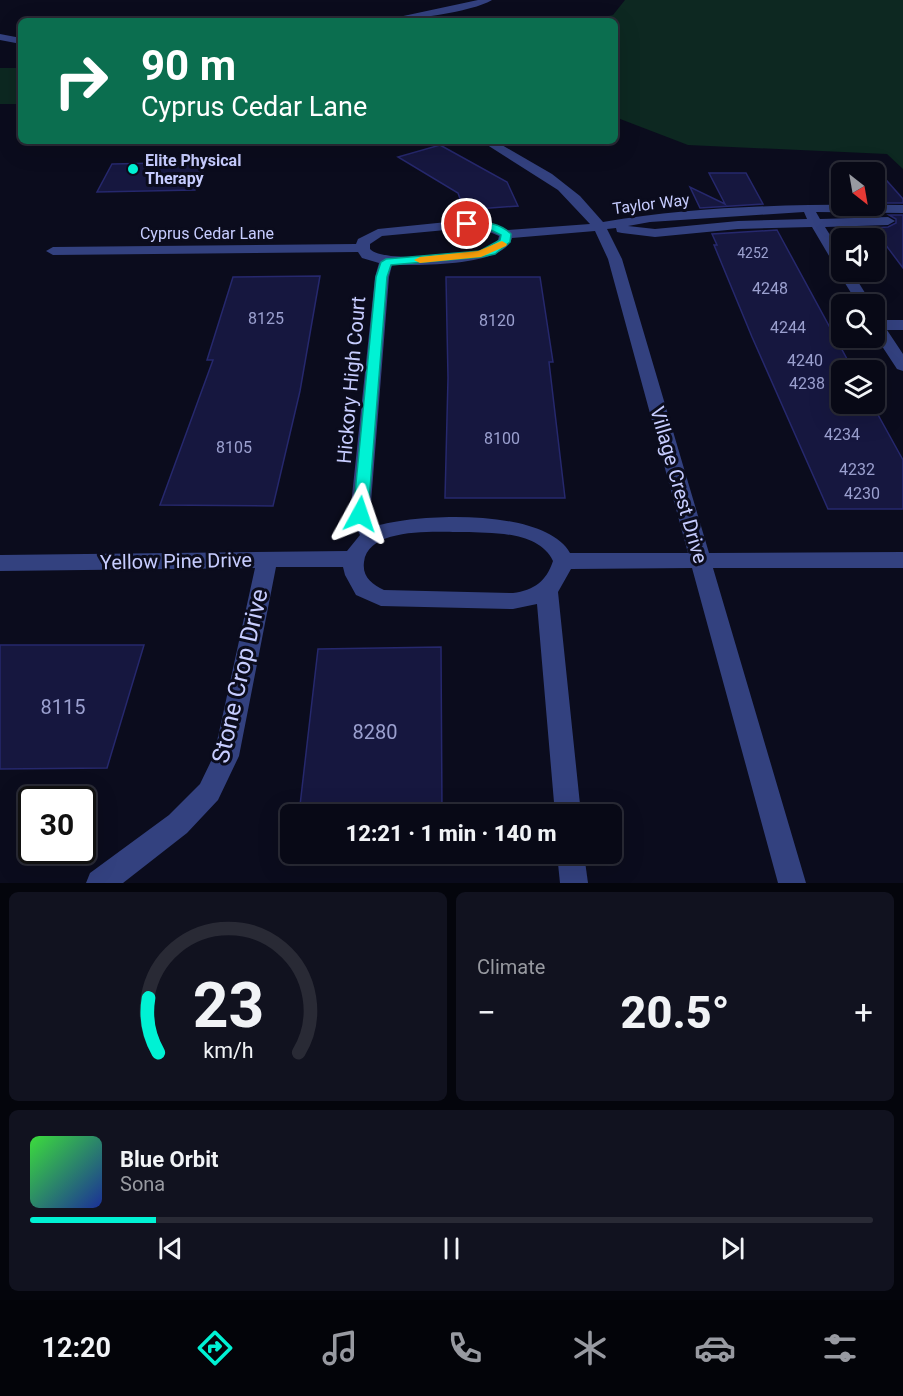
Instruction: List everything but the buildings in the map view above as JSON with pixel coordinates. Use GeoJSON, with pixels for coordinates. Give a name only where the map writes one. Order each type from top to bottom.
{"type":"FeatureCollection","features":[{"type":"Feature","properties":{"kind":"street"},"geometry":{"type":"LineString","coordinates":[[401,18],[488,0]]}},
{"type":"Feature","properties":{"kind":"street"},"geometry":{"type":"LineString","coordinates":[[0,37],[18,40]]}},
{"type":"Feature","properties":{"kind":"street","name":"Village Crest Drive"},"geometry":{"type":"LineString","coordinates":[[493,144],[541,171],[566,190],[585,208],[599,227],[615,259],[792,883]]}},
{"type":"Feature","properties":{"kind":"street"},"geometry":{"type":"LineString","coordinates":[[807,208],[831,248]]}},
{"type":"Feature","properties":{"kind":"street","name":"Taylor Way"},"geometry":{"type":"LineString","coordinates":[[599,227],[650,218],[807,208],[903,209]]}},
{"type":"Feature","properties":{"kind":"street","name":"Taylor Way"},"geometry":{"type":"LineString","coordinates":[[599,227],[656,233],[815,222],[903,221]]}},
{"type":"Feature","properties":{"kind":"street"},"geometry":{"type":"LineString","coordinates":[[506,234],[505,242],[499,247],[481,254],[386,262],[366,255],[363,248],[363,242],[370,237],[402,230],[478,224],[499,229],[506,234],[599,227]]}},
{"type":"Feature","properties":{"kind":"street","name":"Cyprus Cedar Lane"},"geometry":{"type":"LineString","coordinates":[[53,251],[363,248]]}},
{"type":"Feature","properties":{"kind":"street","name":"Hickory High Court"},"geometry":{"type":"LineString","coordinates":[[371,537],[360,514],[382,277],[386,262]]}},
{"type":"Feature","properties":{"kind":"street"},"geometry":{"type":"LineString","coordinates":[[885,324],[903,325]]}},
{"type":"Feature","properties":{"kind":"street"},"geometry":{"type":"LineString","coordinates":[[885,337],[903,366]]}},
{"type":"Feature","properties":{"kind":"street"},"geometry":{"type":"LineString","coordinates":[[407,526],[509,527],[543,538],[556,548],[563,561],[559,577],[547,591],[530,599],[513,601],[381,598],[365,589],[355,574],[352,559],[359,546],[371,537],[387,530],[407,526]]}},
{"type":"Feature","properties":{"kind":"street","name":"Yellow Pine Drive"},"geometry":{"type":"LineString","coordinates":[[0,563],[352,559]]}},
{"type":"Feature","properties":{"kind":"street","name":"Stone Crop Drive"},"geometry":{"type":"LineString","coordinates":[[100,883],[178,824],[208,792],[226,756],[267,560]]}},
{"type":"Feature","properties":{"kind":"street"},"geometry":{"type":"LineString","coordinates":[[563,561],[903,560]]}},
{"type":"Feature","properties":{"kind":"street"},"geometry":{"type":"LineString","coordinates":[[547,591],[567,804]]}},
{"type":"Feature","properties":{"kind":"street"},"geometry":{"type":"LineString","coordinates":[[573,864],[574,883]]}},
{"type":"Feature","properties":{"kind":"green space"},"geometry":{"type":"Polygon","coordinates":[[[625,0],[903,0],[903,169],[887,154],[688,145],[618,118],[618,18],[600,18],[613,15],[625,0]]]}},
{"type":"Feature","properties":{"kind":"green space"},"geometry":{"type":"Polygon","coordinates":[[[0,68],[18,68],[18,104],[0,104],[0,68]]]}},
{"type":"Feature","properties":{"kind":"slow traffic"},"geometry":{"type":"LineString","coordinates":[[420,260],[481,254],[502,244]]}},
{"type":"Feature","properties":{"kind":"place","name":"Elite Physical Therapy"},"geometry":{"type":"Point","coordinates":[133,169]}},
{"type":"Feature","properties":{"kind":"route"},"geometry":{"type":"LineString","coordinates":[[360,514],[382,277],[386,262],[481,254],[505,242],[506,234],[499,229],[467,224]]}}]}
